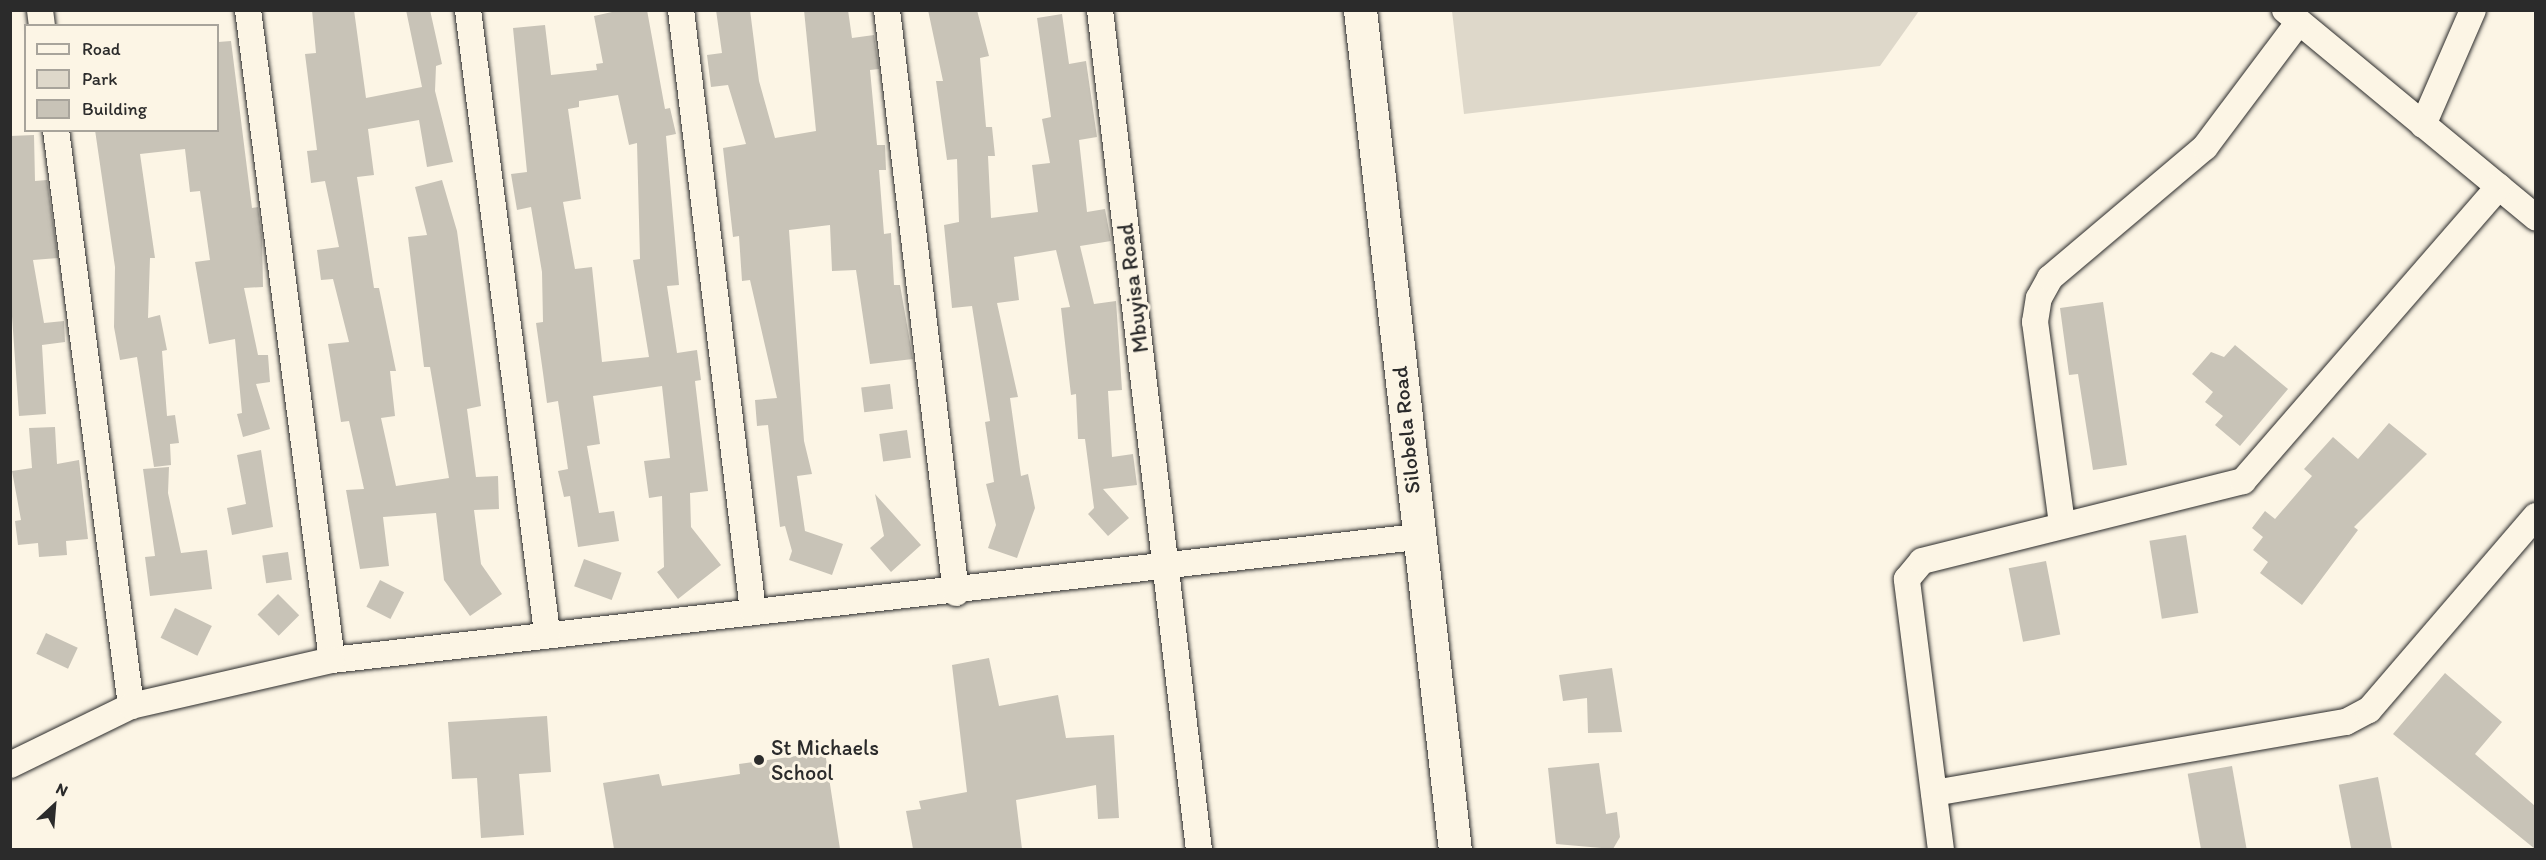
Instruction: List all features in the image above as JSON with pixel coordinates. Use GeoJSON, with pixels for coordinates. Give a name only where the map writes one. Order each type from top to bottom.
{"type":"FeatureCollection","features":[{"type":"Feature","properties":{"kind":"street"},"geometry":{"type":"LineString","coordinates":[[249,10],[332,660]]}},
{"type":"Feature","properties":{"kind":"street"},"geometry":{"type":"LineString","coordinates":[[468,10],[547,633]]}},
{"type":"Feature","properties":{"kind":"street"},"geometry":{"type":"LineString","coordinates":[[681,10],[753,611]]}},
{"type":"Feature","properties":{"kind":"street"},"geometry":{"type":"LineString","coordinates":[[887,10],[956,593]]}},
{"type":"Feature","properties":{"kind":"street","name":"Mbuyisa Road"},"geometry":{"type":"LineString","coordinates":[[1100,10],[1199,849]]}},
{"type":"Feature","properties":{"kind":"street","name":"Silobela Road"},"geometry":{"type":"LineString","coordinates":[[1360,10],[1417,537],[1455,849]]}},
{"type":"Feature","properties":{"kind":"street"},"geometry":{"type":"LineString","coordinates":[[2423,125],[2473,10]]}},
{"type":"Feature","properties":{"kind":"street"},"geometry":{"type":"LineString","coordinates":[[2061,524],[2035,322],[2039,298],[2050,278],[2205,147],[2292,16],[2499,188],[2532,209]]}},
{"type":"Feature","properties":{"kind":"street"},"geometry":{"type":"LineString","coordinates":[[56,132],[131,706]]}},
{"type":"Feature","properties":{"kind":"street"},"geometry":{"type":"LineString","coordinates":[[1941,849],[1907,579],[1922,561],[2061,524],[2243,481],[2499,188]]}},
{"type":"Feature","properties":{"kind":"street"},"geometry":{"type":"LineString","coordinates":[[1934,793],[2346,722],[2369,710],[2535,516]]}},
{"type":"Feature","properties":{"kind":"street"},"geometry":{"type":"LineString","coordinates":[[10,765],[131,706],[332,660],[547,633],[753,611],[956,593],[1417,537]]}},
{"type":"Feature","properties":{"kind":"green space"},"geometry":{"type":"Polygon","coordinates":[[[1452,10],[1919,11],[1880,66],[1464,114],[1452,10]]]}},
{"type":"Feature","properties":{"kind":"building"},"geometry":{"type":"Polygon","coordinates":[[[312,10],[354,10],[366,98],[422,87],[406,10],[430,10],[442,64],[436,66],[435,91],[453,162],[427,167],[419,120],[368,129],[374,175],[357,177],[374,288],[379,288],[396,371],[390,371],[395,416],[381,418],[396,486],[449,478],[430,367],[424,367],[408,237],[427,235],[415,187],[442,180],[457,231],[481,406],[467,409],[476,477],[498,476],[499,509],[474,510],[481,564],[502,594],[470,616],[444,580],[436,513],[383,517],[389,566],[360,569],[346,490],[364,489],[349,421],[341,422],[328,344],[349,342],[333,279],[321,280],[317,250],[339,247],[325,181],[311,183],[307,151],[317,150],[305,54],[316,53],[312,10]]]}},
{"type":"Feature","properties":{"kind":"building"},"geometry":{"type":"Polygon","coordinates":[[[621,10],[647,10],[665,109],[670,108],[676,134],[666,136],[679,285],[667,286],[677,353],[697,350],[701,380],[695,381],[708,491],[690,493],[691,527],[721,565],[678,599],[657,572],[664,567],[662,496],[649,498],[644,461],[670,458],[662,386],[593,396],[600,444],[587,446],[599,513],[614,511],[619,541],[578,547],[570,496],[564,497],[558,471],[568,469],[558,401],[547,403],[536,323],[543,322],[542,272],[531,207],[517,210],[511,174],[527,172],[513,28],[545,25],[551,75],[597,70],[596,64],[603,63],[594,16],[621,10]],[[618,95],[579,101],[579,107],[568,109],[581,199],[563,202],[575,269],[592,267],[602,362],[649,357],[633,260],[640,259],[637,143],[629,145],[618,95]]]}},
{"type":"Feature","properties":{"kind":"building"},"geometry":{"type":"Polygon","coordinates":[[[716,10],[750,10],[759,81],[775,138],[816,131],[804,10],[848,10],[852,38],[874,35],[879,69],[870,70],[877,145],[885,145],[886,170],[879,170],[884,234],[891,233],[894,285],[900,285],[913,359],[870,364],[856,270],[832,271],[830,225],[789,230],[804,441],[812,474],[797,476],[805,531],[843,544],[832,575],[789,560],[792,551],[785,526],[780,527],[768,425],[757,426],[755,400],[777,398],[750,280],[742,281],[739,236],[733,237],[723,148],[746,144],[728,85],[711,87],[707,55],[722,53],[716,10]]]}},
{"type":"Feature","properties":{"kind":"building"},"geometry":{"type":"Polygon","coordinates":[[[928,10],[977,10],[989,56],[980,58],[986,127],[992,127],[995,156],[988,156],[991,218],[1038,212],[1032,165],[1050,163],[1042,119],[1051,117],[1037,18],[1062,14],[1069,64],[1086,61],[1097,137],[1079,140],[1087,212],[1105,209],[1111,241],[1080,246],[1094,304],[1116,301],[1122,390],[1108,391],[1112,457],[1133,454],[1137,485],[1103,489],[1129,518],[1108,536],[1088,514],[1094,508],[1085,439],[1078,439],[1076,394],[1071,395],[1061,308],[1070,307],[1056,250],[1014,257],[1019,300],[997,303],[1018,397],[1010,398],[1021,476],[1028,474],[1035,508],[1017,558],[988,548],[996,525],[986,484],[994,482],[985,422],[990,421],[972,306],[952,308],[944,225],[959,222],[957,159],[947,160],[936,81],[943,81],[928,10]]]}},
{"type":"Feature","properties":{"kind":"building"},"geometry":{"type":"Polygon","coordinates":[[[231,41],[252,208],[258,207],[262,237],[263,287],[244,288],[258,355],[268,355],[270,382],[256,384],[270,429],[243,437],[237,414],[242,413],[235,339],[209,344],[195,262],[210,260],[200,191],[190,192],[185,149],[140,154],[155,258],[150,258],[148,318],[160,315],[167,350],[162,351],[167,416],[175,415],[179,443],[170,444],[171,465],[154,467],[137,357],[120,360],[114,327],[115,267],[95,132],[219,132],[219,42],[231,41]]]}},
{"type":"Feature","properties":{"kind":"building"},"geometry":{"type":"Polygon","coordinates":[[[34,135],[35,181],[47,180],[58,258],[33,260],[44,323],[64,321],[65,342],[42,345],[46,414],[19,416],[10,288],[10,136],[34,135]]]}},
{"type":"Feature","properties":{"kind":"building"},"geometry":{"type":"Polygon","coordinates":[[[2103,302],[2127,465],[2093,470],[2078,374],[2069,375],[2060,308],[2103,302]]]}},
{"type":"Feature","properties":{"kind":"building"},"geometry":{"type":"Polygon","coordinates":[[[2235,345],[2288,389],[2240,446],[2215,425],[2223,416],[2205,402],[2213,392],[2192,374],[2211,352],[2224,357],[2235,345]]]}},
{"type":"Feature","properties":{"kind":"building"},"geometry":{"type":"Polygon","coordinates":[[[890,384],[893,409],[864,412],[861,388],[890,384]]]}},
{"type":"Feature","properties":{"kind":"building"},"geometry":{"type":"Polygon","coordinates":[[[2389,423],[2427,454],[2354,527],[2358,530],[2302,605],[2260,573],[2268,562],[2253,550],[2263,537],[2252,528],[2265,511],[2275,519],[2312,476],[2304,469],[2333,437],[2358,459],[2389,423]]]}},
{"type":"Feature","properties":{"kind":"building"},"geometry":{"type":"Polygon","coordinates":[[[55,427],[57,464],[79,460],[88,539],[66,541],[67,555],[39,557],[38,543],[18,545],[15,521],[21,520],[12,471],[32,468],[29,428],[55,427]]]}},
{"type":"Feature","properties":{"kind":"building"},"geometry":{"type":"Polygon","coordinates":[[[907,430],[911,458],[883,462],[879,434],[907,430]]]}},
{"type":"Feature","properties":{"kind":"building"},"geometry":{"type":"Polygon","coordinates":[[[261,450],[273,527],[232,535],[227,508],[246,504],[237,455],[261,450]]]}},
{"type":"Feature","properties":{"kind":"building"},"geometry":{"type":"Polygon","coordinates":[[[169,467],[168,493],[181,553],[207,550],[212,589],[150,596],[145,557],[155,556],[143,469],[169,467]]]}},
{"type":"Feature","properties":{"kind":"building"},"geometry":{"type":"Polygon","coordinates":[[[875,494],[921,545],[891,572],[870,548],[884,536],[875,494]]]}},
{"type":"Feature","properties":{"kind":"building"},"geometry":{"type":"Polygon","coordinates":[[[2186,535],[2198,613],[2162,619],[2149,541],[2186,535]]]}},
{"type":"Feature","properties":{"kind":"building"},"geometry":{"type":"Polygon","coordinates":[[[288,552],[292,580],[266,583],[262,556],[288,552]]]}},
{"type":"Feature","properties":{"kind":"building"},"geometry":{"type":"Polygon","coordinates":[[[584,559],[622,573],[612,600],[574,586],[584,559]]]}},
{"type":"Feature","properties":{"kind":"building"},"geometry":{"type":"Polygon","coordinates":[[[2046,561],[2060,635],[2023,642],[2009,568],[2046,561]]]}},
{"type":"Feature","properties":{"kind":"building"},"geometry":{"type":"Polygon","coordinates":[[[380,580],[404,592],[390,619],[366,607],[380,580]]]}},
{"type":"Feature","properties":{"kind":"building"},"geometry":{"type":"Polygon","coordinates":[[[278,594],[299,615],[279,636],[257,615],[278,594]]]}},
{"type":"Feature","properties":{"kind":"building"},"geometry":{"type":"Polygon","coordinates":[[[175,608],[212,626],[197,656],[161,638],[175,608]]]}},
{"type":"Feature","properties":{"kind":"building"},"geometry":{"type":"Polygon","coordinates":[[[46,633],[78,648],[68,669],[36,654],[46,633]]]}},
{"type":"Feature","properties":{"kind":"building"},"geometry":{"type":"Polygon","coordinates":[[[989,658],[999,706],[1058,695],[1066,738],[1114,735],[1119,818],[1098,819],[1096,785],[1016,800],[1022,849],[913,849],[906,811],[921,809],[919,801],[967,792],[952,665],[989,658]]]}},
{"type":"Feature","properties":{"kind":"building"},"geometry":{"type":"Polygon","coordinates":[[[1612,668],[1622,732],[1588,733],[1587,698],[1563,701],[1559,675],[1612,668]]]}},
{"type":"Feature","properties":{"kind":"building"},"geometry":{"type":"Polygon","coordinates":[[[2445,673],[2502,722],[2475,754],[2535,806],[2535,849],[2393,734],[2445,673]]]}},
{"type":"Feature","properties":{"kind":"building"},"geometry":{"type":"Polygon","coordinates":[[[547,716],[551,772],[519,774],[524,835],[481,838],[477,778],[452,779],[448,722],[547,716]]]}},
{"type":"Feature","properties":{"kind":"building"},"geometry":{"type":"Polygon","coordinates":[[[825,752],[840,849],[614,849],[603,783],[659,774],[662,786],[740,774],[739,764],[825,752]]]}},
{"type":"Feature","properties":{"kind":"building"},"geometry":{"type":"Polygon","coordinates":[[[1599,763],[1606,814],[1617,812],[1620,837],[1613,849],[1556,844],[1548,768],[1599,763]]]}},
{"type":"Feature","properties":{"kind":"building"},"geometry":{"type":"Polygon","coordinates":[[[2232,766],[2247,849],[2201,850],[2188,774],[2232,766]]]}},
{"type":"Feature","properties":{"kind":"building"},"geometry":{"type":"Polygon","coordinates":[[[2378,777],[2392,849],[2351,850],[2339,785],[2378,777]]]}},
{"type":"Feature","properties":{"kind":"place","name":"St Michaels School"},"geometry":{"type":"Point","coordinates":[759,760]}}]}
